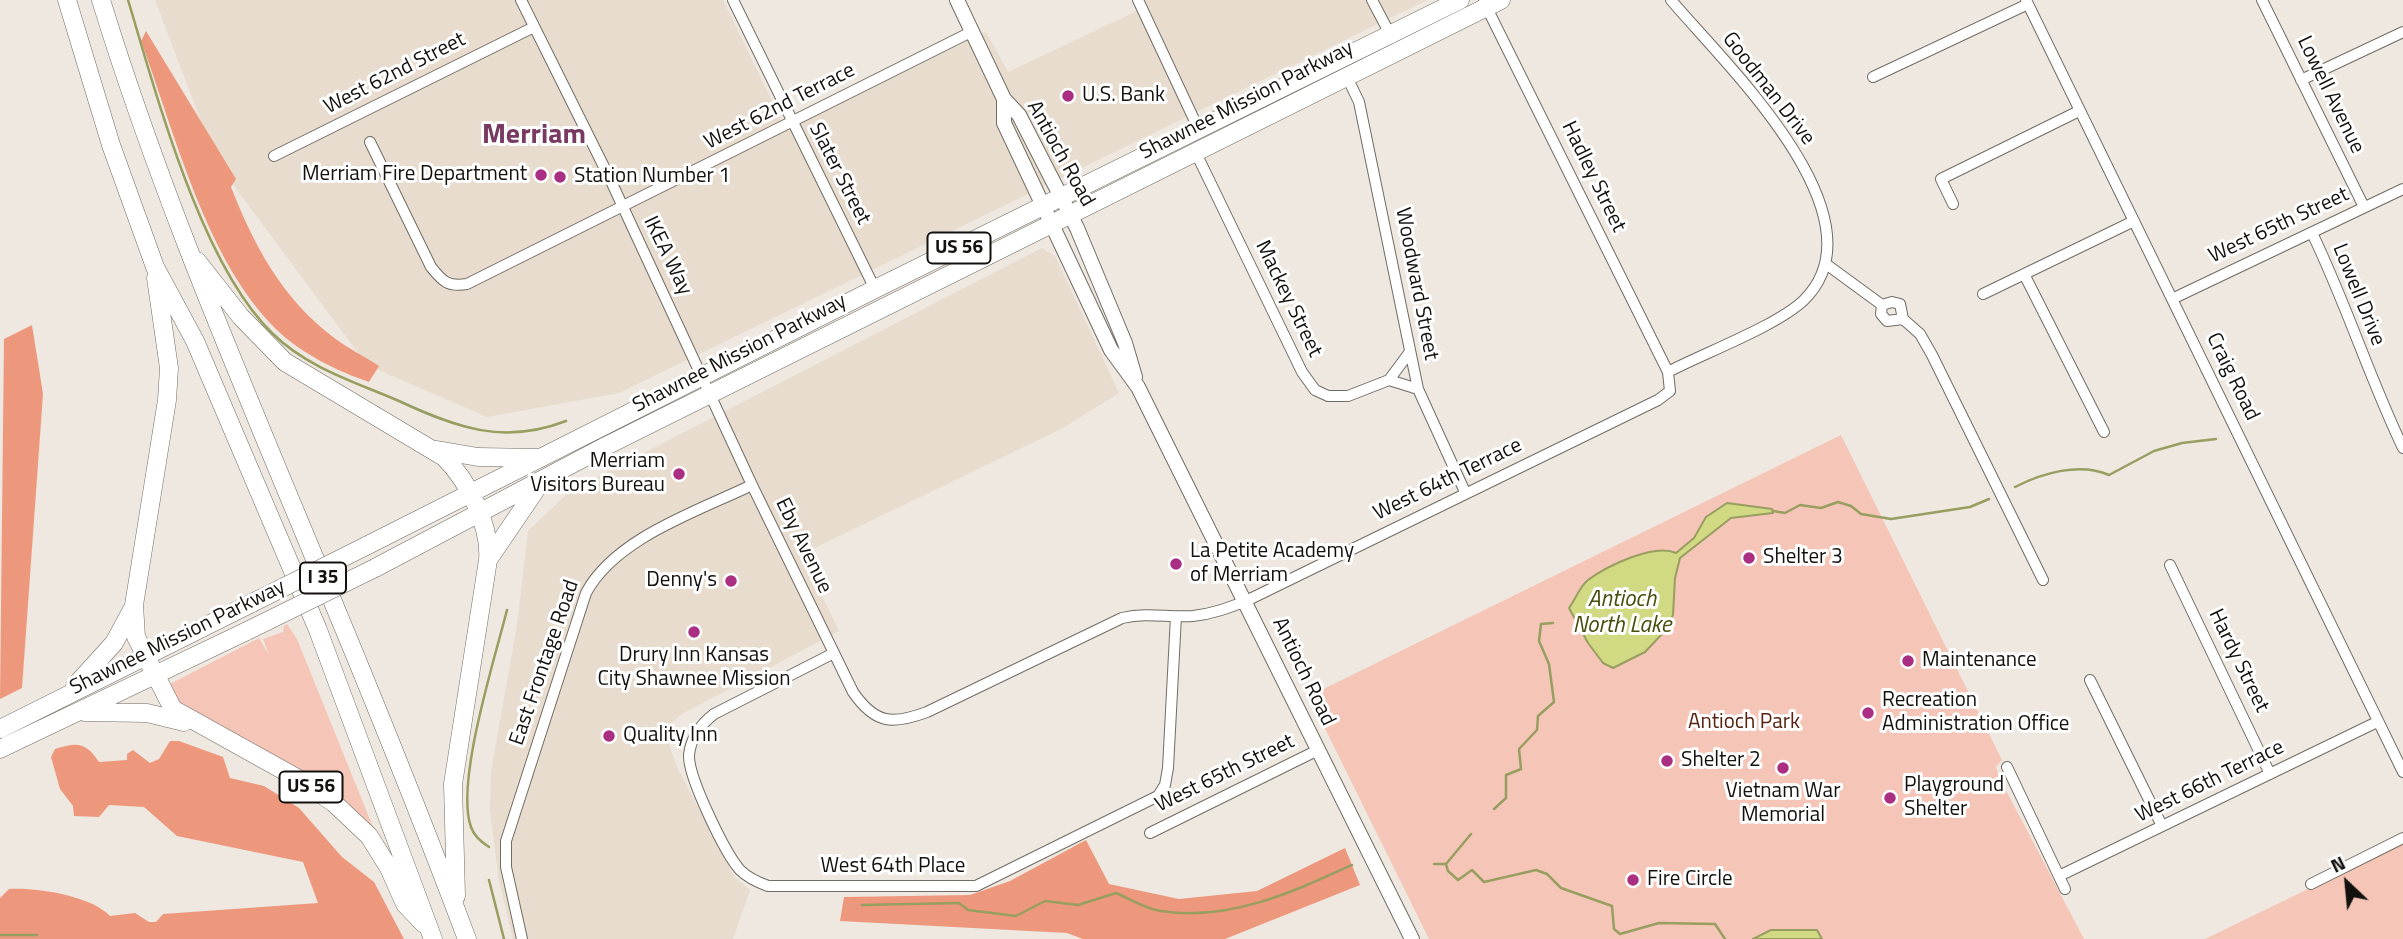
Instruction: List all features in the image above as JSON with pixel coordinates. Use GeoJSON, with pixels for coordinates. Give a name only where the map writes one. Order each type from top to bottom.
{"type":"FeatureCollection","features":[{"type":"Feature","properties":{"kind":"highway","name":"I 35"},"geometry":{"type":"LineString","coordinates":[[67,0],[111,145],[155,267],[195,341],[318,630],[432,935]]}},
{"type":"Feature","properties":{"kind":"highway","name":"I 35"},"geometry":{"type":"LineString","coordinates":[[101,0],[140,124],[185,245],[349,640],[467,939]]}},
{"type":"Feature","properties":{"kind":"highway","name":"Shawnee Mission Parkway"},"geometry":{"type":"LineString","coordinates":[[0,750],[479,516],[875,289],[1065,206],[1196,153],[1347,77],[1460,0]]}},
{"type":"Feature","properties":{"kind":"highway","name":"Shawnee Mission Parkway"},"geometry":{"type":"LineString","coordinates":[[1065,206],[1199,130],[1490,2]]}},
{"type":"Feature","properties":{"kind":"highway","name":"Shawnee Mission Parkway"},"geometry":{"type":"LineString","coordinates":[[6,726],[541,458],[829,335],[1046,215]]}},
{"type":"Feature","properties":{"kind":"highway"},"geometry":{"type":"LineString","coordinates":[[185,245],[241,317],[285,362],[430,449],[453,466],[488,534],[488,560]]}},
{"type":"Feature","properties":{"kind":"highway"},"geometry":{"type":"LineString","coordinates":[[145,657],[135,631],[134,605],[167,400],[169,368],[155,267]]}},
{"type":"Feature","properties":{"kind":"highway"},"geometry":{"type":"LineString","coordinates":[[829,335],[872,298],[875,289]]}},
{"type":"Feature","properties":{"kind":"highway"},"geometry":{"type":"LineString","coordinates":[[430,449],[478,457],[541,458]]}},
{"type":"Feature","properties":{"kind":"highway","name":"US 56"},"geometry":{"type":"LineString","coordinates":[[457,913],[453,784],[488,560],[541,482]]}},
{"type":"Feature","properties":{"kind":"highway"},"geometry":{"type":"LineString","coordinates":[[65,696],[114,643],[134,605]]}},
{"type":"Feature","properties":{"kind":"highway","name":"US 56"},"geometry":{"type":"LineString","coordinates":[[145,657],[173,709],[316,790],[355,821],[389,868],[405,904],[432,935]]}},
{"type":"Feature","properties":{"kind":"highway"},"geometry":{"type":"LineString","coordinates":[[77,712],[147,713],[199,726]]}},
{"type":"Feature","properties":{"kind":"main road","name":"Antioch Road"},"geometry":{"type":"LineString","coordinates":[[957,0],[1004,99],[1019,115],[1065,206],[1125,343],[1138,387]]}},
{"type":"Feature","properties":{"kind":"main road","name":"Antioch Road"},"geometry":{"type":"LineString","coordinates":[[1004,99],[1004,123],[1111,350],[1138,387],[1246,601],[1410,939]]}},
{"type":"Feature","properties":{"kind":"street","name":"IKEA Way"},"geometry":{"type":"LineString","coordinates":[[521,0],[707,386]]}},
{"type":"Feature","properties":{"kind":"street","name":"Slater Street"},"geometry":{"type":"LineString","coordinates":[[733,0],[875,289]]}},
{"type":"Feature","properties":{"kind":"street"},"geometry":{"type":"LineString","coordinates":[[1139,0],[1199,130]]}},
{"type":"Feature","properties":{"kind":"street"},"geometry":{"type":"LineString","coordinates":[[1373,0],[1394,43]]}},
{"type":"Feature","properties":{"kind":"street","name":"Goodman Drive"},"geometry":{"type":"LineString","coordinates":[[1671,0],[1768,114],[1801,163],[1827,223],[1829,239],[1826,264]]}},
{"type":"Feature","properties":{"kind":"street","name":"Lowell Avenue"},"geometry":{"type":"LineString","coordinates":[[2262,0],[2364,207]]}},
{"type":"Feature","properties":{"kind":"street","name":"Hadley Street"},"geometry":{"type":"LineString","coordinates":[[1490,2],[1668,372]]}},
{"type":"Feature","properties":{"kind":"street"},"geometry":{"type":"LineString","coordinates":[[1873,77],[2027,2]]}},
{"type":"Feature","properties":{"kind":"street","name":"Craig Road"},"geometry":{"type":"LineString","coordinates":[[2027,2],[2403,772]]}},
{"type":"Feature","properties":{"kind":"street","name":"West 62nd Street"},"geometry":{"type":"LineString","coordinates":[[274,156],[534,27]]}},
{"type":"Feature","properties":{"kind":"street","name":"West 62nd Terrace"},"geometry":{"type":"LineString","coordinates":[[370,142],[431,267],[444,283],[454,286],[467,284],[973,32]]}},
{"type":"Feature","properties":{"kind":"street"},"geometry":{"type":"LineString","coordinates":[[2301,80],[2403,32]]}},
{"type":"Feature","properties":{"kind":"street","name":"Woodward Street"},"geometry":{"type":"LineString","coordinates":[[1347,77],[1359,102],[1418,389],[1465,492]]}},
{"type":"Feature","properties":{"kind":"street"},"geometry":{"type":"LineString","coordinates":[[1953,204],[1941,179],[2079,111]]}},
{"type":"Feature","properties":{"kind":"street","name":"Mackey Street"},"geometry":{"type":"LineString","coordinates":[[1196,153],[1309,383],[1328,396],[1338,397],[1389,380]]}},
{"type":"Feature","properties":{"kind":"street","name":"West 65th Street"},"geometry":{"type":"LineString","coordinates":[[2172,299],[2403,189]]}},
{"type":"Feature","properties":{"kind":"street"},"geometry":{"type":"LineString","coordinates":[[1983,294],[2134,221]]}},
{"type":"Feature","properties":{"kind":"street","name":"Lowell Drive"},"geometry":{"type":"LineString","coordinates":[[2312,233],[2337,284],[2366,367],[2403,448]]}},
{"type":"Feature","properties":{"kind":"street"},"geometry":{"type":"LineString","coordinates":[[1668,372],[1794,308],[1811,292],[1826,264],[1882,305],[1892,302],[1900,304],[1903,319],[1920,334],[1932,355],[2043,580]]}},
{"type":"Feature","properties":{"kind":"street"},"geometry":{"type":"LineString","coordinates":[[2024,274],[2104,432]]}},
{"type":"Feature","properties":{"kind":"street"},"geometry":{"type":"LineString","coordinates":[[1409,353],[1389,380],[1418,389]]}},
{"type":"Feature","properties":{"kind":"street","name":"West 64th Terrace"},"geometry":{"type":"LineString","coordinates":[[885,719],[899,722],[927,712],[1122,618],[1146,612],[1176,615],[1217,612],[1246,601],[1658,400],[1670,391],[1668,372]]}},
{"type":"Feature","properties":{"kind":"street","name":"Eby Avenue"},"geometry":{"type":"LineString","coordinates":[[707,386],[834,653],[866,710],[885,719]]}},
{"type":"Feature","properties":{"kind":"street","name":"East Frontage Road"},"geometry":{"type":"LineString","coordinates":[[522,939],[506,867],[506,841],[586,593],[604,567],[623,551],[752,485]]}},
{"type":"Feature","properties":{"kind":"street","name":"Hardy Street"},"geometry":{"type":"LineString","coordinates":[[2170,565],[2270,774]]}},
{"type":"Feature","properties":{"kind":"street","name":"West 64th Place"},"geometry":{"type":"LineString","coordinates":[[834,653],[714,714],[699,727],[692,740],[689,754],[692,779],[735,862],[753,881],[768,886],[976,886],[1158,796],[1168,768],[1176,615]]}},
{"type":"Feature","properties":{"kind":"street"},"geometry":{"type":"LineString","coordinates":[[2090,680],[2162,826]]}},
{"type":"Feature","properties":{"kind":"street","name":"West 66th Terrace"},"geometry":{"type":"LineString","coordinates":[[2059,876],[2377,722]]}},
{"type":"Feature","properties":{"kind":"street","name":"West 65th Street"},"geometry":{"type":"LineString","coordinates":[[1150,833],[1318,750]]}},
{"type":"Feature","properties":{"kind":"street"},"geometry":{"type":"LineString","coordinates":[[2007,768],[2066,889]]}},
{"type":"Feature","properties":{"kind":"street"},"geometry":{"type":"LineString","coordinates":[[2311,884],[2403,838]]}},
{"type":"Feature","properties":{"kind":"shaded area"},"geometry":{"type":"Polygon","coordinates":[[[155,0],[723,0],[786,130],[986,32],[1008,72],[1135,12],[1145,0],[1427,0],[619,393],[487,417],[367,365],[217,163],[155,0]]]}},
{"type":"Feature","properties":{"kind":"shaded area"},"geometry":{"type":"Polygon","coordinates":[[[146,31],[236,179],[231,187],[249,230],[272,270],[284,288],[315,322],[338,341],[379,366],[369,382],[320,361],[287,339],[252,302],[231,269],[195,194],[180,155],[141,41],[146,31]]]}},
{"type":"Feature","properties":{"kind":"shaded area"},"geometry":{"type":"Polygon","coordinates":[[[1042,248],[1055,256],[1119,393],[1061,429],[802,554],[839,631],[680,715],[664,730],[677,767],[734,877],[750,890],[733,939],[513,939],[499,881],[490,811],[491,772],[517,625],[528,531],[570,491],[1042,248]]]}},
{"type":"Feature","properties":{"kind":"shaded area"},"geometry":{"type":"Polygon","coordinates":[[[32,325],[43,394],[22,688],[0,699],[4,339],[32,325]]]}},
{"type":"Feature","properties":{"kind":"shaded area"},"geometry":{"type":"Polygon","coordinates":[[[170,741],[179,741],[223,757],[230,778],[264,786],[299,808],[342,857],[374,882],[404,939],[0,939],[0,898],[9,889],[63,894],[90,903],[110,916],[135,913],[149,922],[156,922],[163,914],[318,903],[303,862],[177,836],[144,807],[109,805],[99,817],[74,816],[73,806],[60,789],[51,757],[55,749],[80,745],[90,751],[99,762],[127,760],[127,754],[133,750],[150,763],[159,759],[170,741]]]}},
{"type":"Feature","properties":{"kind":"shaded area"},"geometry":{"type":"Polygon","coordinates":[[[1086,840],[1109,884],[1179,899],[1257,891],[1345,848],[1360,885],[1225,939],[1083,939],[1067,933],[840,921],[844,897],[970,895],[1010,881],[1086,840]]]}},
{"type":"Feature","properties":{"kind":"green space","name":"Antioch Park"},"geometry":{"type":"Polygon","coordinates":[[[1841,435],[2002,760],[1996,767],[2000,779],[2084,939],[1429,939],[1309,696],[1841,435]]]}},
{"type":"Feature","properties":{"kind":"green space"},"geometry":{"type":"Polygon","coordinates":[[[287,624],[297,639],[375,832],[182,710],[168,685],[259,638],[269,655],[263,639],[283,632],[287,624]]]}},
{"type":"Feature","properties":{"kind":"green space"},"geometry":{"type":"Polygon","coordinates":[[[2403,843],[2403,939],[2205,939],[2403,843]]]}},
{"type":"Feature","properties":{"kind":"water","name":"Antioch North Lake"},"geometry":{"type":"Polygon","coordinates":[[[1727,503],[1772,509],[1773,513],[1731,518],[1680,558],[1675,578],[1673,615],[1663,633],[1645,652],[1613,668],[1603,663],[1588,643],[1569,608],[1582,586],[1596,574],[1643,553],[1676,553],[1694,538],[1706,517],[1727,503]]]}},
{"type":"Feature","properties":{"kind":"water"},"geometry":{"type":"Polygon","coordinates":[[[1771,930],[1817,930],[1822,939],[1753,939],[1771,930]]]}},
{"type":"Feature","properties":{"kind":"waterway"},"geometry":{"type":"LineString","coordinates":[[128,0],[168,130],[203,223],[247,304],[273,334],[301,356],[333,373],[461,426],[522,432],[566,421]]}},
{"type":"Feature","properties":{"kind":"waterway"},"geometry":{"type":"LineString","coordinates":[[2015,487],[2037,477],[2074,469],[2109,475],[2154,451],[2182,443],[2216,439]]}},
{"type":"Feature","properties":{"kind":"waterway"},"geometry":{"type":"LineString","coordinates":[[1773,511],[1785,513],[1800,505],[1821,508],[1838,502],[1851,506],[1861,514],[1891,519],[1970,507],[1989,499]]}},
{"type":"Feature","properties":{"kind":"waterway"},"geometry":{"type":"LineString","coordinates":[[489,847],[478,838],[471,827],[467,807],[468,781],[478,720],[507,610]]}},
{"type":"Feature","properties":{"kind":"waterway"},"geometry":{"type":"LineString","coordinates":[[1494,809],[1506,798],[1506,775],[1521,769],[1519,749],[1537,730],[1538,716],[1554,702],[1549,664],[1539,641],[1541,624],[1553,623]]}},
{"type":"Feature","properties":{"kind":"waterway"},"geometry":{"type":"LineString","coordinates":[[1434,864],[1446,864],[1471,834]]}},
{"type":"Feature","properties":{"kind":"waterway"},"geometry":{"type":"LineString","coordinates":[[1446,864],[1448,871],[1458,880],[1472,870],[1484,882],[1536,870],[1547,874],[1561,888],[1612,906],[1614,929],[1620,934],[1659,923],[1715,924],[1725,939]]}},
{"type":"Feature","properties":{"kind":"waterway"},"geometry":{"type":"LineString","coordinates":[[862,905],[959,903],[968,910],[1016,916],[1045,901],[1078,905],[1116,893],[1155,910],[1211,912],[1260,902],[1352,865]]}},
{"type":"Feature","properties":{"kind":"waterway"},"geometry":{"type":"LineString","coordinates":[[489,880],[504,939]]}},
{"type":"Feature","properties":{"kind":"waterway"},"geometry":{"type":"LineString","coordinates":[[0,935],[37,935]]}},
{"type":"Feature","properties":{"kind":"place","name":"U.S. Bank"},"geometry":{"type":"Point","coordinates":[1068,96]}},
{"type":"Feature","properties":{"kind":"place","name":"Merriam Fire Department"},"geometry":{"type":"Point","coordinates":[541,175]}},
{"type":"Feature","properties":{"kind":"place","name":"Station Number 1"},"geometry":{"type":"Point","coordinates":[560,177]}},
{"type":"Feature","properties":{"kind":"place","name":"Merriam Visitors Bureau"},"geometry":{"type":"Point","coordinates":[679,474]}},
{"type":"Feature","properties":{"kind":"place","name":"Shelter 3"},"geometry":{"type":"Point","coordinates":[1749,558]}},
{"type":"Feature","properties":{"kind":"place","name":"La Petite Academy of Merriam"},"geometry":{"type":"Point","coordinates":[1176,564]}},
{"type":"Feature","properties":{"kind":"place","name":"Denny's"},"geometry":{"type":"Point","coordinates":[731,581]}},
{"type":"Feature","properties":{"kind":"place","name":"Drury Inn Kansas City Shawnee Mission"},"geometry":{"type":"Point","coordinates":[694,632]}},
{"type":"Feature","properties":{"kind":"place","name":"Maintenance"},"geometry":{"type":"Point","coordinates":[1908,661]}},
{"type":"Feature","properties":{"kind":"place","name":"Recreation Administration Office"},"geometry":{"type":"Point","coordinates":[1868,713]}},
{"type":"Feature","properties":{"kind":"place","name":"Quality Inn"},"geometry":{"type":"Point","coordinates":[609,736]}},
{"type":"Feature","properties":{"kind":"place","name":"Shelter 2"},"geometry":{"type":"Point","coordinates":[1667,761]}},
{"type":"Feature","properties":{"kind":"place","name":"Vietnam War Memorial"},"geometry":{"type":"Point","coordinates":[1783,768]}},
{"type":"Feature","properties":{"kind":"place","name":"Playground Shelter"},"geometry":{"type":"Point","coordinates":[1890,798]}},
{"type":"Feature","properties":{"kind":"place","name":"Fire Circle"},"geometry":{"type":"Point","coordinates":[1633,880]}},
{"type":"Feature","properties":{"kind":"district","name":"Merriam"},"geometry":{"type":"Point","coordinates":[534,136]}}]}
